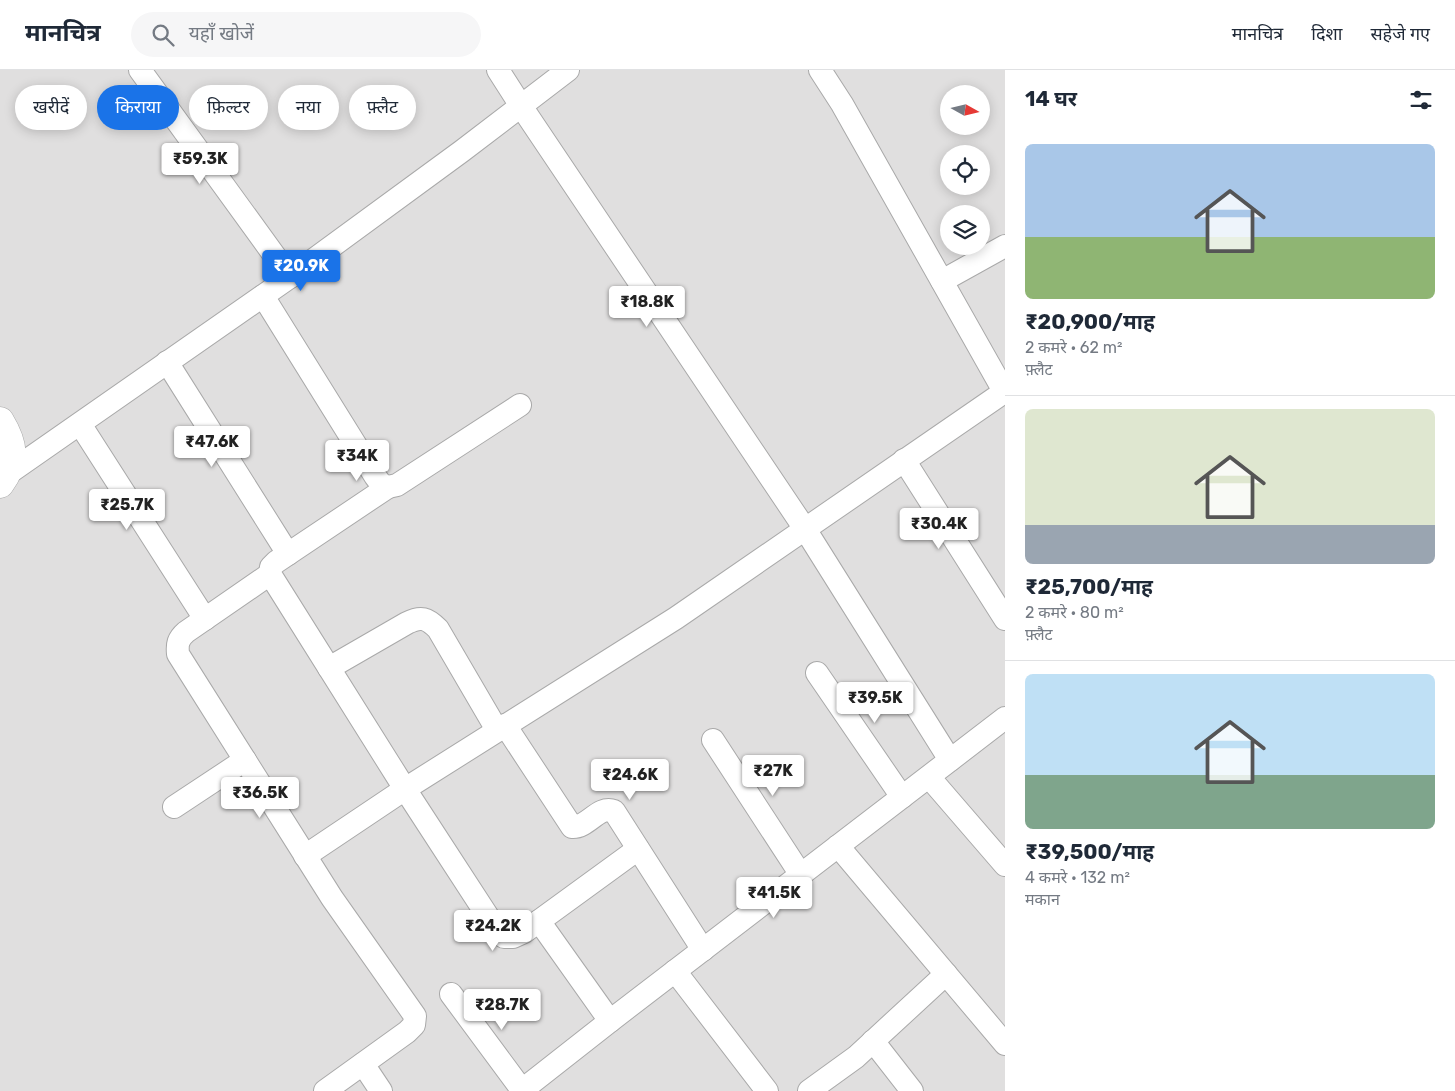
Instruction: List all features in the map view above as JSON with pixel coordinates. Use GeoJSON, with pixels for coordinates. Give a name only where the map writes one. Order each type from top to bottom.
{"type":"FeatureCollection","features":[{"type":"Feature","properties":{"kind":"street"},"geometry":{"type":"LineString","coordinates":[[498,70],[805,529],[950,760]]}},
{"type":"Feature","properties":{"kind":"street"},"geometry":{"type":"LineString","coordinates":[[3,479],[290,277],[462,151],[568,70]]}},
{"type":"Feature","properties":{"kind":"street"},"geometry":{"type":"LineString","coordinates":[[306,856],[405,788],[676,618],[1004,392],[842,104],[820,70]]}},
{"type":"Feature","properties":{"kind":"street"},"geometry":{"type":"LineString","coordinates":[[148,73],[290,277]]}},
{"type":"Feature","properties":{"kind":"street"},"geometry":{"type":"LineString","coordinates":[[942,281],[1005,246]]}},
{"type":"Feature","properties":{"kind":"street"},"geometry":{"type":"LineString","coordinates":[[263,296],[375,476],[381,484],[388,487]]}},
{"type":"Feature","properties":{"kind":"street"},"geometry":{"type":"LineString","coordinates":[[167,362],[288,554]]}},
{"type":"Feature","properties":{"kind":"street"},"geometry":{"type":"LineString","coordinates":[[520,405],[397,485],[388,487],[276,562],[271,567],[270,574],[405,788],[498,932],[504,937],[512,937],[524,932],[638,849]]}},
{"type":"Feature","properties":{"kind":"street"},"geometry":{"type":"LineString","coordinates":[[0,421],[8,434],[13,454],[3,479]]}},
{"type":"Feature","properties":{"kind":"street"},"geometry":{"type":"LineString","coordinates":[[80,424],[205,619]]}},
{"type":"Feature","properties":{"kind":"street"},"geometry":{"type":"LineString","coordinates":[[904,460],[1005,620]]}},
{"type":"Feature","properties":{"kind":"street"},"geometry":{"type":"LineString","coordinates":[[270,574],[180,638],[177,645],[178,654],[332,898],[414,1016],[414,1025],[407,1032],[325,1091]]}},
{"type":"Feature","properties":{"kind":"street"},"geometry":{"type":"LineString","coordinates":[[329,668],[415,619],[424,619],[432,623],[438,629],[501,727],[572,827],[579,827],[602,811],[609,809],[614,812],[703,950]]}},
{"type":"Feature","properties":{"kind":"street"},"geometry":{"type":"LineString","coordinates":[[817,673],[902,796]]}},
{"type":"Feature","properties":{"kind":"street"},"geometry":{"type":"LineString","coordinates":[[451,994],[531,1088],[610,1021],[1005,718]]}},
{"type":"Feature","properties":{"kind":"street"},"geometry":{"type":"LineString","coordinates":[[713,740],[801,875]]}},
{"type":"Feature","properties":{"kind":"street"},"geometry":{"type":"LineString","coordinates":[[174,808],[245,760]]}},
{"type":"Feature","properties":{"kind":"street"},"geometry":{"type":"LineString","coordinates":[[928,776],[1005,865]]}},
{"type":"Feature","properties":{"kind":"street"},"geometry":{"type":"LineString","coordinates":[[838,846],[1005,1044]]}},
{"type":"Feature","properties":{"kind":"street"},"geometry":{"type":"LineString","coordinates":[[539,921],[610,1021]]}},
{"type":"Feature","properties":{"kind":"street"},"geometry":{"type":"LineString","coordinates":[[675,971],[767,1091]]}},
{"type":"Feature","properties":{"kind":"street"},"geometry":{"type":"LineString","coordinates":[[809,1091],[856,1057],[946,974]]}},
{"type":"Feature","properties":{"kind":"street"},"geometry":{"type":"LineString","coordinates":[[873,1041],[912,1091]]}},
{"type":"Feature","properties":{"kind":"street"},"geometry":{"type":"LineString","coordinates":[[363,1064],[381,1091]]}},
{"type":"Feature","properties":{"kind":"shaded area"},"geometry":{"type":"Polygon","coordinates":[[[0,70],[1005,70],[1005,1091],[0,1091],[0,70]]]}}]}
